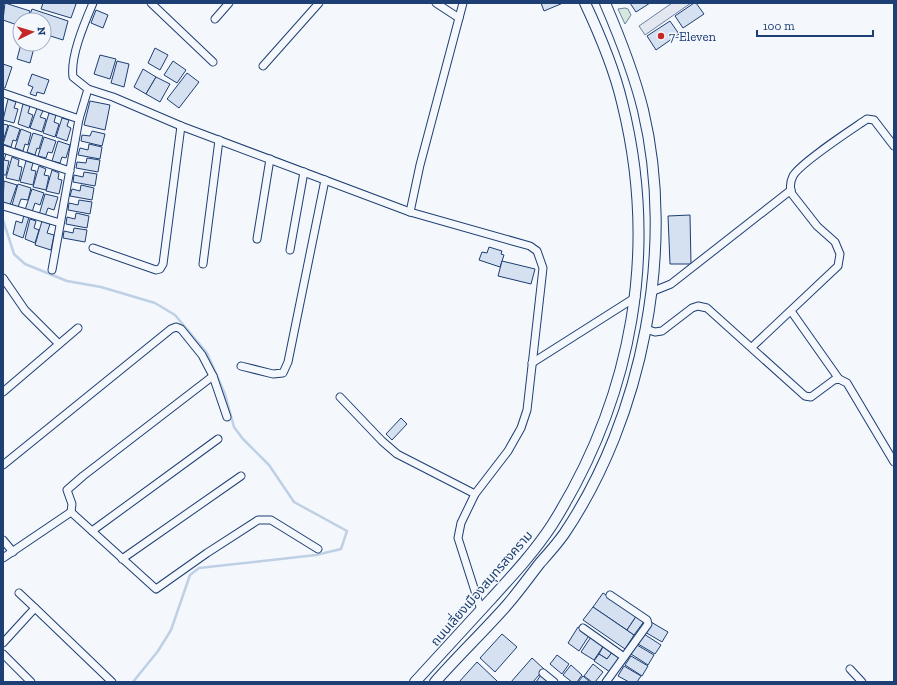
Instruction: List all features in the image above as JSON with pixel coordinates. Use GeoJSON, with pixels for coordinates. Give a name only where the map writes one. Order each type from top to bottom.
{"type":"FeatureCollection","features":[{"type":"Feature","properties":{"kind":"main road","name":"ถนนเลี่ยงเมืองสมุทรสงคราม"},"geometry":{"type":"LineString","coordinates":[[415,682],[516,571],[551,526],[573,487],[602,428],[610,409],[624,357],[636,297],[640,250],[633,156],[622,102],[613,70],[585,3]]}},
{"type":"Feature","properties":{"kind":"main road","name":"ถนนเลี่ยงเมืองสมุทรสงคราม"},"geometry":{"type":"LineString","coordinates":[[435,682],[507,605],[564,534],[592,483],[615,436],[623,415],[646,329],[651,292],[656,215],[649,149],[643,110],[633,74],[605,3]]}},
{"type":"Feature","properties":{"kind":"street"},"geometry":{"type":"LineString","coordinates":[[93,3],[84,25],[72,69],[73,76],[88,90],[112,97],[181,126],[410,212],[530,246],[537,251],[543,268],[527,410],[522,428],[508,451],[475,494],[461,523],[458,538],[481,610]]}},
{"type":"Feature","properties":{"kind":"street"},"geometry":{"type":"LineString","coordinates":[[151,3],[213,62]]}},
{"type":"Feature","properties":{"kind":"street"},"geometry":{"type":"LineString","coordinates":[[215,18],[229,3]]}},
{"type":"Feature","properties":{"kind":"street"},"geometry":{"type":"LineString","coordinates":[[263,66],[319,3]]}},
{"type":"Feature","properties":{"kind":"street"},"geometry":{"type":"LineString","coordinates":[[436,3],[459,18]]}},
{"type":"Feature","properties":{"kind":"street"},"geometry":{"type":"LineString","coordinates":[[410,212],[420,165],[463,3]]}},
{"type":"Feature","properties":{"kind":"street"},"geometry":{"type":"LineString","coordinates":[[52,270],[79,119],[88,90]]}},
{"type":"Feature","properties":{"kind":"street"},"geometry":{"type":"LineString","coordinates":[[3,93],[79,119]]}},
{"type":"Feature","properties":{"kind":"street"},"geometry":{"type":"LineString","coordinates":[[651,292],[671,284],[791,190],[794,174],[809,160],[867,119],[874,120],[894,146]]}},
{"type":"Feature","properties":{"kind":"street"},"geometry":{"type":"LineString","coordinates":[[93,248],[156,270],[160,269],[163,264],[181,126]]}},
{"type":"Feature","properties":{"kind":"street"},"geometry":{"type":"LineString","coordinates":[[203,264],[219,140]]}},
{"type":"Feature","properties":{"kind":"street"},"geometry":{"type":"LineString","coordinates":[[3,149],[70,171]]}},
{"type":"Feature","properties":{"kind":"street"},"geometry":{"type":"LineString","coordinates":[[257,239],[270,159]]}},
{"type":"Feature","properties":{"kind":"street"},"geometry":{"type":"LineString","coordinates":[[290,250],[304,172]]}},
{"type":"Feature","properties":{"kind":"street"},"geometry":{"type":"LineString","coordinates":[[241,366],[273,374],[283,373],[288,362],[325,180]]}},
{"type":"Feature","properties":{"kind":"street"},"geometry":{"type":"LineString","coordinates":[[752,347],[838,266],[840,254],[835,242],[817,226],[791,190]]}},
{"type":"Feature","properties":{"kind":"street"},"geometry":{"type":"LineString","coordinates":[[3,206],[60,223]]}},
{"type":"Feature","properties":{"kind":"street"},"geometry":{"type":"LineString","coordinates":[[3,278],[25,310],[59,344]]}},
{"type":"Feature","properties":{"kind":"street"},"geometry":{"type":"LineString","coordinates":[[532,364],[636,297]]}},
{"type":"Feature","properties":{"kind":"street"},"geometry":{"type":"LineString","coordinates":[[646,329],[655,332],[662,331],[692,308],[698,306],[707,308],[805,396],[811,397],[834,380],[839,379]]}},
{"type":"Feature","properties":{"kind":"street"},"geometry":{"type":"LineString","coordinates":[[791,311],[839,379],[847,383],[894,462]]}},
{"type":"Feature","properties":{"kind":"street"},"geometry":{"type":"LineString","coordinates":[[3,465],[171,329],[176,327],[181,329],[202,355],[213,376],[227,417]]}},
{"type":"Feature","properties":{"kind":"street"},"geometry":{"type":"LineString","coordinates":[[3,392],[78,328]]}},
{"type":"Feature","properties":{"kind":"street"},"geometry":{"type":"LineString","coordinates":[[3,558],[71,512],[72,504],[67,490],[213,376]]}},
{"type":"Feature","properties":{"kind":"street"},"geometry":{"type":"LineString","coordinates":[[340,397],[397,454],[475,494]]}},
{"type":"Feature","properties":{"kind":"street"},"geometry":{"type":"LineString","coordinates":[[92,531],[218,439]]}},
{"type":"Feature","properties":{"kind":"street"},"geometry":{"type":"LineString","coordinates":[[122,560],[240,476]]}},
{"type":"Feature","properties":{"kind":"street"},"geometry":{"type":"LineString","coordinates":[[71,512],[122,560],[156,589],[207,553],[258,520],[271,520],[318,548]]}},
{"type":"Feature","properties":{"kind":"street"},"geometry":{"type":"LineString","coordinates":[[3,540],[12,552]]}},
{"type":"Feature","properties":{"kind":"street"},"geometry":{"type":"LineString","coordinates":[[19,593],[112,682]]}},
{"type":"Feature","properties":{"kind":"street"},"geometry":{"type":"LineString","coordinates":[[606,682],[648,624],[647,620],[610,595]]}},
{"type":"Feature","properties":{"kind":"street"},"geometry":{"type":"LineString","coordinates":[[3,643],[34,608]]}},
{"type":"Feature","properties":{"kind":"street"},"geometry":{"type":"LineString","coordinates":[[583,628],[624,657]]}},
{"type":"Feature","properties":{"kind":"street"},"geometry":{"type":"LineString","coordinates":[[3,654],[31,682]]}},
{"type":"Feature","properties":{"kind":"street"},"geometry":{"type":"LineString","coordinates":[[850,669],[862,682]]}},
{"type":"Feature","properties":{"kind":"street"},"geometry":{"type":"LineString","coordinates":[[542,673],[554,682]]}},
{"type":"Feature","properties":{"kind":"shaded area"},"geometry":{"type":"Polygon","coordinates":[[[672,3],[691,3],[645,35],[639,26],[672,3]]]}},
{"type":"Feature","properties":{"kind":"shaded area"},"geometry":{"type":"Polygon","coordinates":[[[618,9],[628,9],[631,15],[625,24],[618,9]]]}},
{"type":"Feature","properties":{"kind":"building"},"geometry":{"type":"Polygon","coordinates":[[[5,3],[30,11],[12,12],[12,23],[3,20],[5,3]]]}},
{"type":"Feature","properties":{"kind":"building"},"geometry":{"type":"Polygon","coordinates":[[[43,3],[76,4],[71,18],[41,9],[43,3]]]}},
{"type":"Feature","properties":{"kind":"building"},"geometry":{"type":"Polygon","coordinates":[[[541,3],[563,3],[544,11],[541,3]]]}},
{"type":"Feature","properties":{"kind":"building"},"geometry":{"type":"Polygon","coordinates":[[[630,3],[650,3],[636,12],[630,3]]]}},
{"type":"Feature","properties":{"kind":"building"},"geometry":{"type":"Polygon","coordinates":[[[696,3],[704,14],[683,28],[675,16],[696,3]]]}},
{"type":"Feature","properties":{"kind":"building"},"geometry":{"type":"Polygon","coordinates":[[[32,9],[41,12],[31,12],[32,9]]]}},
{"type":"Feature","properties":{"kind":"building"},"geometry":{"type":"Polygon","coordinates":[[[96,10],[108,15],[103,28],[91,23],[96,10]]]}},
{"type":"Feature","properties":{"kind":"building"},"geometry":{"type":"Polygon","coordinates":[[[52,16],[68,21],[63,40],[52,37],[52,16]]]}},
{"type":"Feature","properties":{"kind":"building"},"geometry":{"type":"Polygon","coordinates":[[[670,21],[679,34],[656,50],[647,36],[670,21]]]}},
{"type":"Feature","properties":{"kind":"building"},"geometry":{"type":"Polygon","coordinates":[[[155,48],[168,55],[160,70],[148,63],[155,48]]]}},
{"type":"Feature","properties":{"kind":"building"},"geometry":{"type":"Polygon","coordinates":[[[19,52],[33,52],[30,63],[17,59],[19,52]]]}},
{"type":"Feature","properties":{"kind":"building"},"geometry":{"type":"Polygon","coordinates":[[[100,55],[116,59],[110,79],[94,74],[100,55]]]}},
{"type":"Feature","properties":{"kind":"building"},"geometry":{"type":"Polygon","coordinates":[[[117,61],[129,64],[124,87],[111,83],[117,61]]]}},
{"type":"Feature","properties":{"kind":"building"},"geometry":{"type":"Polygon","coordinates":[[[173,61],[186,70],[177,83],[164,75],[173,61]]]}},
{"type":"Feature","properties":{"kind":"building"},"geometry":{"type":"Polygon","coordinates":[[[3,64],[12,67],[5,88],[3,88],[3,64]]]}},
{"type":"Feature","properties":{"kind":"building"},"geometry":{"type":"Polygon","coordinates":[[[143,69],[156,77],[146,94],[134,87],[143,69]]]}},
{"type":"Feature","properties":{"kind":"building"},"geometry":{"type":"Polygon","coordinates":[[[187,73],[199,82],[179,108],[167,99],[187,73]]]}},
{"type":"Feature","properties":{"kind":"building"},"geometry":{"type":"Polygon","coordinates":[[[32,74],[49,80],[44,94],[37,92],[36,96],[30,94],[33,87],[28,85],[32,74]]]}},
{"type":"Feature","properties":{"kind":"building"},"geometry":{"type":"Polygon","coordinates":[[[156,77],[170,84],[160,102],[146,94],[156,77]]]}},
{"type":"Feature","properties":{"kind":"building"},"geometry":{"type":"Polygon","coordinates":[[[8,99],[16,102],[14,108],[18,109],[14,123],[3,120],[8,99]]]}},
{"type":"Feature","properties":{"kind":"building"},"geometry":{"type":"Polygon","coordinates":[[[90,101],[110,105],[105,130],[84,125],[90,101]]]}},
{"type":"Feature","properties":{"kind":"building"},"geometry":{"type":"Polygon","coordinates":[[[23,104],[30,106],[28,113],[33,115],[29,128],[18,124],[23,104]]]}},
{"type":"Feature","properties":{"kind":"building"},"geometry":{"type":"Polygon","coordinates":[[[37,108],[43,111],[40,117],[46,119],[42,132],[30,128],[37,108]]]}},
{"type":"Feature","properties":{"kind":"building"},"geometry":{"type":"Polygon","coordinates":[[[49,113],[56,115],[54,122],[59,124],[55,137],[43,133],[49,113]]]}},
{"type":"Feature","properties":{"kind":"building"},"geometry":{"type":"Polygon","coordinates":[[[62,118],[69,120],[67,126],[71,128],[67,141],[56,137],[62,118]]]}},
{"type":"Feature","properties":{"kind":"building"},"geometry":{"type":"Polygon","coordinates":[[[3,124],[8,125],[4,138],[3,137],[3,124]]]}},
{"type":"Feature","properties":{"kind":"building"},"geometry":{"type":"Polygon","coordinates":[[[9,125],[20,129],[16,141],[13,140],[11,147],[3,144],[9,125]]]}},
{"type":"Feature","properties":{"kind":"building"},"geometry":{"type":"Polygon","coordinates":[[[21,129],[31,133],[28,145],[25,144],[23,151],[15,148],[21,129]]]}},
{"type":"Feature","properties":{"kind":"building"},"geometry":{"type":"Polygon","coordinates":[[[92,131],[105,134],[102,146],[81,141],[82,135],[90,136],[92,131]]]}},
{"type":"Feature","properties":{"kind":"building"},"geometry":{"type":"Polygon","coordinates":[[[33,133],[43,136],[39,149],[37,148],[35,155],[27,152],[33,133]]]}},
{"type":"Feature","properties":{"kind":"building"},"geometry":{"type":"Polygon","coordinates":[[[44,137],[56,141],[52,153],[48,152],[46,158],[38,156],[44,137]]]}},
{"type":"Feature","properties":{"kind":"building"},"geometry":{"type":"Polygon","coordinates":[[[58,141],[70,145],[66,158],[62,157],[60,163],[52,161],[58,141]]]}},
{"type":"Feature","properties":{"kind":"building"},"geometry":{"type":"Polygon","coordinates":[[[89,144],[102,147],[100,159],[78,155],[80,148],[88,150],[89,144]]]}},
{"type":"Feature","properties":{"kind":"building"},"geometry":{"type":"Polygon","coordinates":[[[3,153],[6,154],[4,160],[9,161],[6,175],[3,175],[3,153]]]}},
{"type":"Feature","properties":{"kind":"building"},"geometry":{"type":"Polygon","coordinates":[[[12,157],[19,160],[18,166],[22,167],[19,181],[6,178],[12,157]]]}},
{"type":"Feature","properties":{"kind":"building"},"geometry":{"type":"Polygon","coordinates":[[[87,158],[100,160],[98,172],[76,168],[77,162],[86,163],[87,158]]]}},
{"type":"Feature","properties":{"kind":"building"},"geometry":{"type":"Polygon","coordinates":[[[26,161],[33,163],[31,170],[36,171],[33,185],[20,182],[26,161]]]}},
{"type":"Feature","properties":{"kind":"building"},"geometry":{"type":"Polygon","coordinates":[[[39,166],[46,169],[44,175],[49,176],[46,190],[33,187],[39,166]]]}},
{"type":"Feature","properties":{"kind":"building"},"geometry":{"type":"Polygon","coordinates":[[[52,170],[59,173],[58,179],[62,180],[59,194],[46,191],[52,170]]]}},
{"type":"Feature","properties":{"kind":"building"},"geometry":{"type":"Polygon","coordinates":[[[84,172],[97,174],[95,186],[73,182],[74,175],[83,177],[84,172]]]}},
{"type":"Feature","properties":{"kind":"building"},"geometry":{"type":"Polygon","coordinates":[[[4,181],[17,185],[10,205],[3,203],[4,181]]]}},
{"type":"Feature","properties":{"kind":"building"},"geometry":{"type":"Polygon","coordinates":[[[18,184],[31,188],[28,200],[21,199],[18,207],[12,205],[18,184]]]}},
{"type":"Feature","properties":{"kind":"building"},"geometry":{"type":"Polygon","coordinates":[[[81,185],[94,188],[92,200],[70,196],[72,189],[80,191],[81,185]]]}},
{"type":"Feature","properties":{"kind":"building"},"geometry":{"type":"Polygon","coordinates":[[[32,189],[44,193],[40,205],[35,203],[32,212],[25,210],[32,189]]]}},
{"type":"Feature","properties":{"kind":"building"},"geometry":{"type":"Polygon","coordinates":[[[45,194],[58,197],[54,210],[48,208],[45,216],[39,215],[45,194]]]}},
{"type":"Feature","properties":{"kind":"building"},"geometry":{"type":"Polygon","coordinates":[[[79,200],[92,202],[90,214],[68,210],[69,203],[78,205],[79,200]]]}},
{"type":"Feature","properties":{"kind":"building"},"geometry":{"type":"Polygon","coordinates":[[[76,213],[89,216],[87,228],[66,224],[67,217],[75,219],[76,213]]]}},
{"type":"Feature","properties":{"kind":"building"},"geometry":{"type":"Polygon","coordinates":[[[24,215],[29,217],[23,238],[13,234],[16,221],[22,223],[24,215]]]}},
{"type":"Feature","properties":{"kind":"building"},"geometry":{"type":"Polygon","coordinates":[[[690,215],[691,264],[670,264],[668,216],[690,215]]]}},
{"type":"Feature","properties":{"kind":"building"},"geometry":{"type":"Polygon","coordinates":[[[30,219],[36,221],[34,228],[39,230],[35,243],[25,239],[30,219]]]}},
{"type":"Feature","properties":{"kind":"building"},"geometry":{"type":"Polygon","coordinates":[[[42,221],[50,224],[47,233],[54,235],[51,250],[35,245],[42,221]]]}},
{"type":"Feature","properties":{"kind":"building"},"geometry":{"type":"Polygon","coordinates":[[[74,228],[87,230],[85,242],[63,238],[64,231],[73,233],[74,228]]]}},
{"type":"Feature","properties":{"kind":"building"},"geometry":{"type":"Polygon","coordinates":[[[489,247],[502,251],[501,254],[504,255],[500,267],[479,260],[482,252],[487,253],[489,247]]]}},
{"type":"Feature","properties":{"kind":"building"},"geometry":{"type":"Polygon","coordinates":[[[502,261],[535,269],[531,284],[498,276],[502,261]]]}},
{"type":"Feature","properties":{"kind":"building"},"geometry":{"type":"Polygon","coordinates":[[[401,418],[407,424],[392,440],[386,434],[401,418]]]}},
{"type":"Feature","properties":{"kind":"building"},"geometry":{"type":"Polygon","coordinates":[[[603,593],[637,615],[627,630],[593,607],[603,593]]]}},
{"type":"Feature","properties":{"kind":"building"},"geometry":{"type":"Polygon","coordinates":[[[593,607],[634,635],[625,649],[583,620],[593,607]]]}},
{"type":"Feature","properties":{"kind":"building"},"geometry":{"type":"Polygon","coordinates":[[[637,615],[645,620],[634,635],[627,630],[637,615]]]}},
{"type":"Feature","properties":{"kind":"building"},"geometry":{"type":"Polygon","coordinates":[[[651,622],[668,632],[662,642],[645,632],[651,622]]]}},
{"type":"Feature","properties":{"kind":"building"},"geometry":{"type":"Polygon","coordinates":[[[578,627],[590,634],[579,651],[568,643],[578,627]]]}},
{"type":"Feature","properties":{"kind":"building"},"geometry":{"type":"Polygon","coordinates":[[[502,634],[517,647],[495,672],[480,658],[502,634]]]}},
{"type":"Feature","properties":{"kind":"building"},"geometry":{"type":"Polygon","coordinates":[[[644,634],[661,645],[655,654],[638,644],[644,634]]]}},
{"type":"Feature","properties":{"kind":"building"},"geometry":{"type":"Polygon","coordinates":[[[591,637],[604,645],[594,660],[581,652],[591,637]]]}},
{"type":"Feature","properties":{"kind":"building"},"geometry":{"type":"Polygon","coordinates":[[[604,645],[613,651],[607,659],[599,654],[604,645]]]}},
{"type":"Feature","properties":{"kind":"building"},"geometry":{"type":"Polygon","coordinates":[[[637,645],[654,655],[648,665],[631,654],[637,645]]]}},
{"type":"Feature","properties":{"kind":"building"},"geometry":{"type":"Polygon","coordinates":[[[613,651],[620,656],[610,672],[594,661],[599,654],[607,659],[613,651]]]}},
{"type":"Feature","properties":{"kind":"building"},"geometry":{"type":"Polygon","coordinates":[[[557,655],[569,664],[562,674],[550,664],[557,655]]]}},
{"type":"Feature","properties":{"kind":"building"},"geometry":{"type":"Polygon","coordinates":[[[631,656],[648,666],[642,676],[625,665],[631,656]]]}},
{"type":"Feature","properties":{"kind":"building"},"geometry":{"type":"Polygon","coordinates":[[[532,658],[544,669],[533,682],[511,682],[532,658]]]}},
{"type":"Feature","properties":{"kind":"building"},"geometry":{"type":"Polygon","coordinates":[[[477,662],[497,681],[496,682],[459,682],[477,662]]]}},
{"type":"Feature","properties":{"kind":"building"},"geometry":{"type":"Polygon","coordinates":[[[593,664],[603,672],[595,682],[592,682],[584,676],[593,664]]]}},
{"type":"Feature","properties":{"kind":"building"},"geometry":{"type":"Polygon","coordinates":[[[571,665],[582,675],[577,682],[572,682],[563,675],[571,665]]]}},
{"type":"Feature","properties":{"kind":"building"},"geometry":{"type":"Polygon","coordinates":[[[624,666],[641,676],[637,682],[629,682],[618,676],[624,666]]]}},
{"type":"Feature","properties":{"kind":"building"},"geometry":{"type":"Polygon","coordinates":[[[541,675],[550,682],[536,682],[541,675]]]}},
{"type":"Feature","properties":{"kind":"building"},"geometry":{"type":"Polygon","coordinates":[[[583,676],[590,682],[578,682],[583,676]]]}},
{"type":"Feature","properties":{"kind":"waterway"},"geometry":{"type":"LineString","coordinates":[[3,220],[14,254],[25,264],[67,281],[101,287],[155,303],[175,315],[207,353],[225,394],[234,427],[243,439],[269,465],[294,502],[347,531],[341,549],[316,555],[199,568],[190,575],[171,630],[158,651],[133,682]]}},
{"type":"Feature","properties":{"kind":"place","name":"7-Eleven"},"geometry":{"type":"Point","coordinates":[661,36]}}]}
